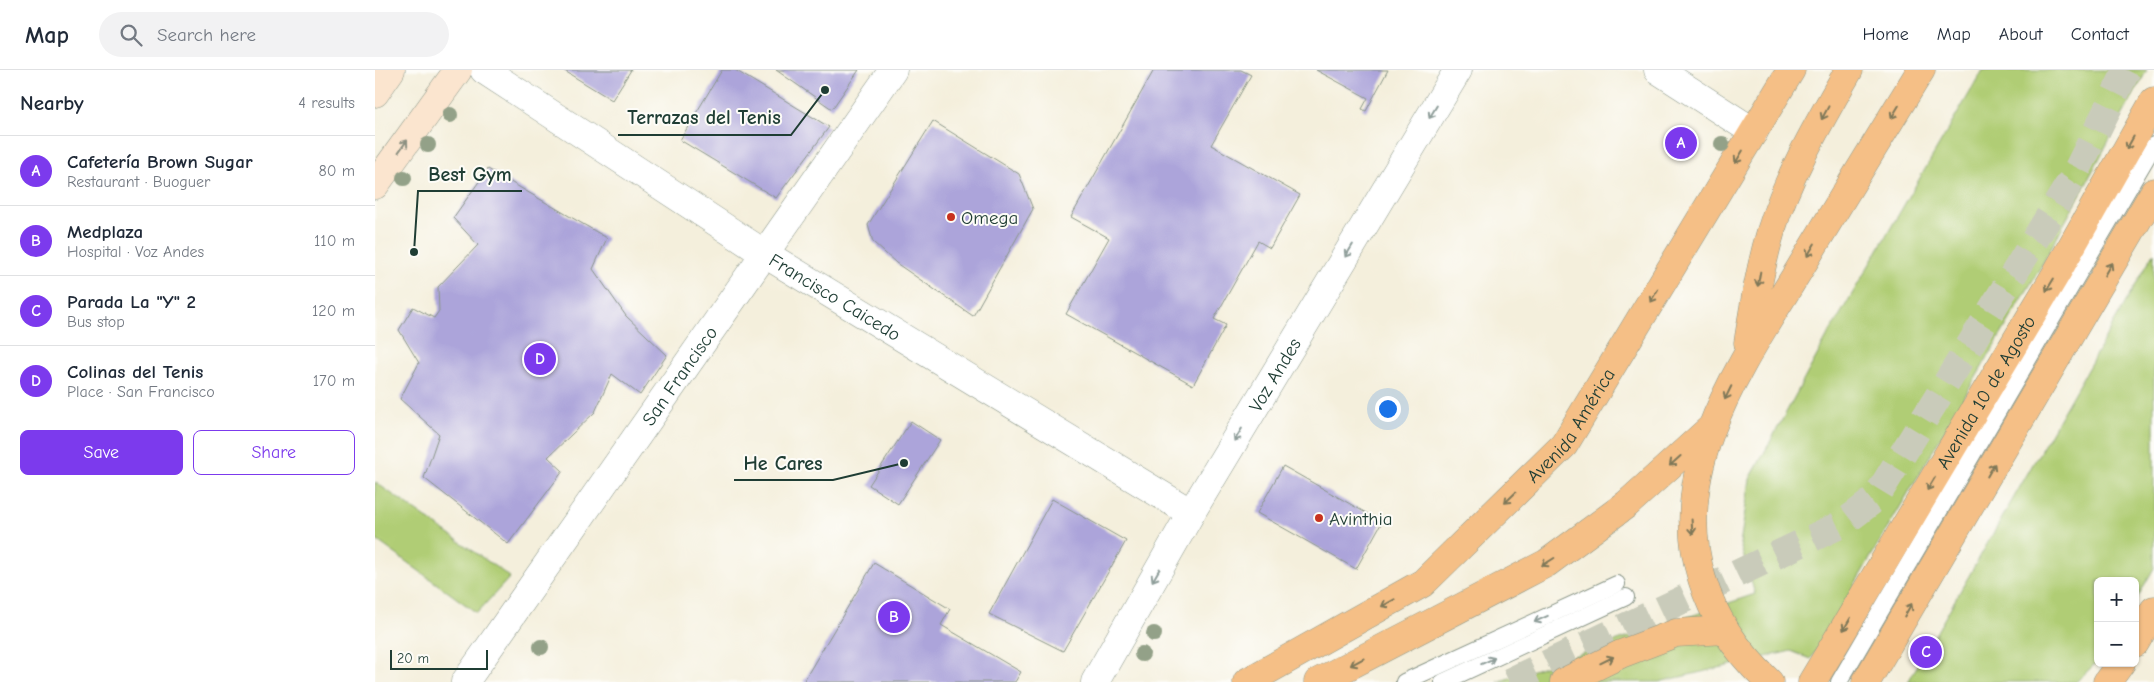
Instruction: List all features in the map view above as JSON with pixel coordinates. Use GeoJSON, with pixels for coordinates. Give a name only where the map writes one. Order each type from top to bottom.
{"type":"FeatureCollection","features":[{"type":"Feature","properties":{"kind":"main road","name":"Avenida América"},"geometry":{"type":"LineString","coordinates":[[1247,682],[1423,583],[1563,445],[1791,70]]}},
{"type":"Feature","properties":{"kind":"main road"},"geometry":{"type":"LineString","coordinates":[[1746,357],[1759,274],[1771,229],[1801,160],[1849,70]]}},
{"type":"Feature","properties":{"kind":"main road"},"geometry":{"type":"LineString","coordinates":[[1756,676],[1725,630],[1705,591],[1693,541],[1691,516],[1693,491],[1711,428],[1746,357],[1921,70]]}},
{"type":"Feature","properties":{"kind":"main road","name":"Avenida 10 de Agosto"},"geometry":{"type":"LineString","coordinates":[[1812,682],[2056,274],[2154,101]]}},
{"type":"Feature","properties":{"kind":"main road"},"geometry":{"type":"LineString","coordinates":[[1866,682],[2154,192]]}},
{"type":"Feature","properties":{"kind":"main road"},"geometry":{"type":"LineString","coordinates":[[1318,682],[1547,563],[1627,504],[1711,428]]}},
{"type":"Feature","properties":{"kind":"main road"},"geometry":{"type":"LineString","coordinates":[[2139,636],[2154,610]]}},
{"type":"Feature","properties":{"kind":"main road"},"geometry":{"type":"LineString","coordinates":[[1563,682],[1621,654],[1676,633],[1725,630]]}},
{"type":"Feature","properties":{"kind":"street"},"geometry":{"type":"LineString","coordinates":[[375,93],[391,70]]}},
{"type":"Feature","properties":{"kind":"street"},"geometry":{"type":"LineString","coordinates":[[375,185],[458,70]]}},
{"type":"Feature","properties":{"kind":"street","name":"Francisco Caicedo"},"geometry":{"type":"LineString","coordinates":[[484,70],[765,254],[1191,513]]}},
{"type":"Feature","properties":{"kind":"street","name":"San Francisco"},"geometry":{"type":"LineString","coordinates":[[465,682],[893,70]]}},
{"type":"Feature","properties":{"kind":"street","name":"Voz Andes"},"geometry":{"type":"LineString","coordinates":[[1095,682],[1191,513],[1458,70]]}},
{"type":"Feature","properties":{"kind":"street"},"geometry":{"type":"LineString","coordinates":[[1658,70],[1754,132]]}},
{"type":"Feature","properties":{"kind":"lane"},"geometry":{"type":"LineString","coordinates":[[1839,682],[2154,145]]}},
{"type":"Feature","properties":{"kind":"lane"},"geometry":{"type":"LineString","coordinates":[[1404,682],[1621,590],[1443,682]]}},
{"type":"Feature","properties":{"kind":"green space"},"geometry":{"type":"Polygon","coordinates":[[[1983,70],[2147,70],[2043,263],[1811,659],[1791,651],[1659,682],[1498,682],[1755,594],[1740,544],[1750,479],[1827,337],[1983,70]]]}},
{"type":"Feature","properties":{"kind":"green space"},"geometry":{"type":"Polygon","coordinates":[[[2154,253],[2154,568],[2139,595],[2139,577],[2094,577],[2094,665],[2076,682],[1908,682],[2154,253]]]}},
{"type":"Feature","properties":{"kind":"green space"},"geometry":{"type":"Polygon","coordinates":[[[375,482],[510,577],[477,613],[375,539],[375,482]]]}},
{"type":"Feature","properties":{"kind":"building"},"geometry":{"type":"Polygon","coordinates":[[[563,70],[631,70],[612,100],[563,70]]]}},
{"type":"Feature","properties":{"kind":"building"},"geometry":{"type":"Polygon","coordinates":[[[722,70],[735,70],[829,127],[776,198],[680,140],[722,70]]]}},
{"type":"Feature","properties":{"kind":"building"},"geometry":{"type":"Polygon","coordinates":[[[776,70],[859,70],[832,109],[776,70]]]}},
{"type":"Feature","properties":{"kind":"building"},"geometry":{"type":"Polygon","coordinates":[[[1154,70],[1241,70],[1251,75],[1211,145],[1300,195],[1270,248],[1258,241],[1214,319],[1226,325],[1193,385],[1066,314],[1109,238],[1071,217],[1154,70]]]}},
{"type":"Feature","properties":{"kind":"building"},"geometry":{"type":"Polygon","coordinates":[[[1316,70],[1388,70],[1366,111],[1362,109],[1368,98],[1316,70]]]}},
{"type":"Feature","properties":{"kind":"building","name":"Omega"},"geometry":{"type":"Polygon","coordinates":[[[933,121],[1019,174],[1033,209],[973,316],[896,263],[873,242],[868,225],[933,121]]]}},
{"type":"Feature","properties":{"kind":"building"},"geometry":{"type":"Polygon","coordinates":[[[488,169],[607,238],[593,269],[626,316],[667,355],[640,395],[612,374],[595,412],[548,457],[563,471],[508,544],[424,478],[439,434],[400,399],[419,363],[399,330],[413,307],[434,318],[439,311],[438,287],[478,245],[453,218],[488,169]]]}},
{"type":"Feature","properties":{"kind":"building"},"geometry":{"type":"Polygon","coordinates":[[[911,421],[940,440],[898,504],[869,485],[911,421]]]}},
{"type":"Feature","properties":{"kind":"building","name":"Avinthia"},"geometry":{"type":"Polygon","coordinates":[[[1283,466],[1382,522],[1356,569],[1257,513],[1283,466]]]}},
{"type":"Feature","properties":{"kind":"building"},"geometry":{"type":"Polygon","coordinates":[[[1052,499],[1126,541],[1063,651],[989,614],[1052,499]]]}},
{"type":"Feature","properties":{"kind":"building"},"geometry":{"type":"Polygon","coordinates":[[[874,563],[950,609],[941,625],[1021,672],[1015,682],[803,682],[874,563]]]}},
{"type":"Feature","properties":{"kind":"tunnel"},"geometry":{"type":"LineString","coordinates":[[1509,682],[1842,524],[1875,499],[2074,176],[2127,70]]}},
{"type":"Feature","properties":{"kind":"place","name":"Terrazas del Tenis"},"geometry":{"type":"Point","coordinates":[825,90]}},
{"type":"Feature","properties":{"kind":"place","name":"Cafetería Brown Sugar"},"geometry":{"type":"Point","coordinates":[1681,143]}},
{"type":"Feature","properties":{"kind":"place","name":"Omega"},"geometry":{"type":"Point","coordinates":[951,217]}},
{"type":"Feature","properties":{"kind":"place","name":"Best Gym"},"geometry":{"type":"Point","coordinates":[414,252]}},
{"type":"Feature","properties":{"kind":"place","name":"Colinas del Tenis"},"geometry":{"type":"Point","coordinates":[540,359]}},
{"type":"Feature","properties":{"kind":"place","name":"He Cares"},"geometry":{"type":"Point","coordinates":[904,463]}},
{"type":"Feature","properties":{"kind":"place","name":"Avinthia"},"geometry":{"type":"Point","coordinates":[1319,518]}},
{"type":"Feature","properties":{"kind":"place","name":"Medplaza"},"geometry":{"type":"Point","coordinates":[894,617]}},
{"type":"Feature","properties":{"kind":"place","name":"Parada La \"Y\" 2"},"geometry":{"type":"Point","coordinates":[1926,652]}}]}
